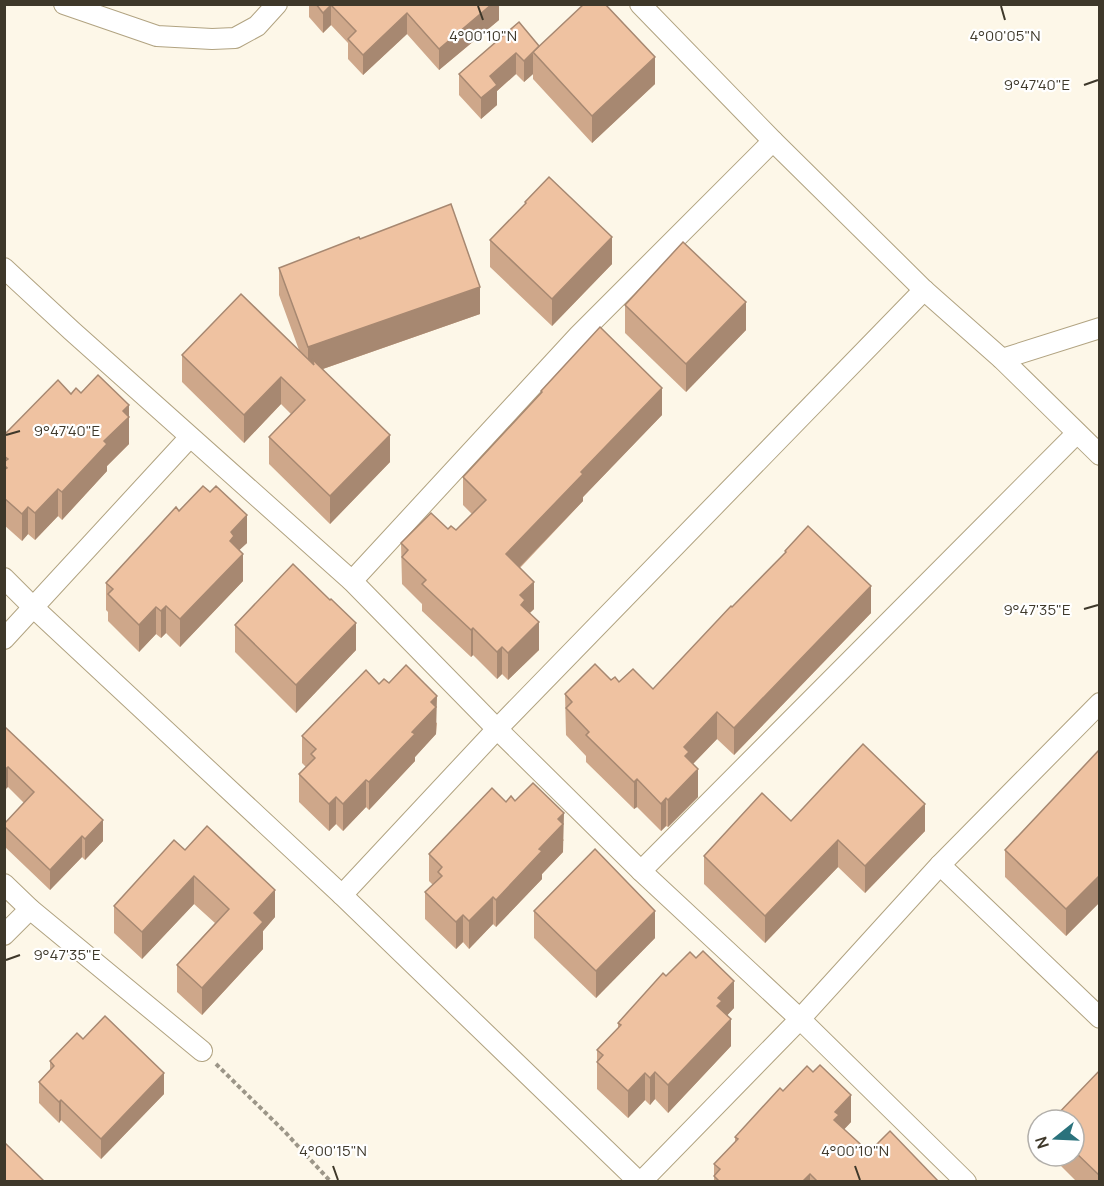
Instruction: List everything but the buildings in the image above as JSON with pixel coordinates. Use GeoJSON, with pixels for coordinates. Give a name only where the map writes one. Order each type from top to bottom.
{"type":"FeatureCollection","features":[{"type":"Feature","properties":{"kind":"street"},"geometry":{"type":"LineString","coordinates":[[64,4],[157,36],[212,39],[235,38],[257,26],[277,4]]}},
{"type":"Feature","properties":{"kind":"street"},"geometry":{"type":"LineString","coordinates":[[640,4],[773,141],[924,290],[1002,359],[1100,455]]}},
{"type":"Feature","properties":{"kind":"street"},"geometry":{"type":"LineString","coordinates":[[352,581],[579,335],[773,141]]}},
{"type":"Feature","properties":{"kind":"street"},"geometry":{"type":"LineString","coordinates":[[4,268],[352,581],[496,729],[641,871],[800,1019],[966,1182]]}},
{"type":"Feature","properties":{"kind":"street"},"geometry":{"type":"LineString","coordinates":[[342,895],[496,729],[924,290]]}},
{"type":"Feature","properties":{"kind":"street"},"geometry":{"type":"LineString","coordinates":[[1002,359],[1100,328]]}},
{"type":"Feature","properties":{"kind":"street"},"geometry":{"type":"LineString","coordinates":[[641,871],[1077,433]]}},
{"type":"Feature","properties":{"kind":"street"},"geometry":{"type":"LineString","coordinates":[[4,639],[190,437]]}},
{"type":"Feature","properties":{"kind":"street"},"geometry":{"type":"LineString","coordinates":[[4,578],[342,895],[640,1182],[800,1019],[940,865],[1100,703]]}},
{"type":"Feature","properties":{"kind":"street"},"geometry":{"type":"LineString","coordinates":[[940,865],[1100,1018]]}},
{"type":"Feature","properties":{"kind":"street"},"geometry":{"type":"LineString","coordinates":[[4,884],[30,909],[202,1051]]}},
{"type":"Feature","properties":{"kind":"street"},"geometry":{"type":"LineString","coordinates":[[4,935],[30,909]]}},
{"type":"Feature","properties":{"kind":"path"},"geometry":{"type":"LineString","coordinates":[[202,1051],[285,1132],[331,1182]]}}]}
